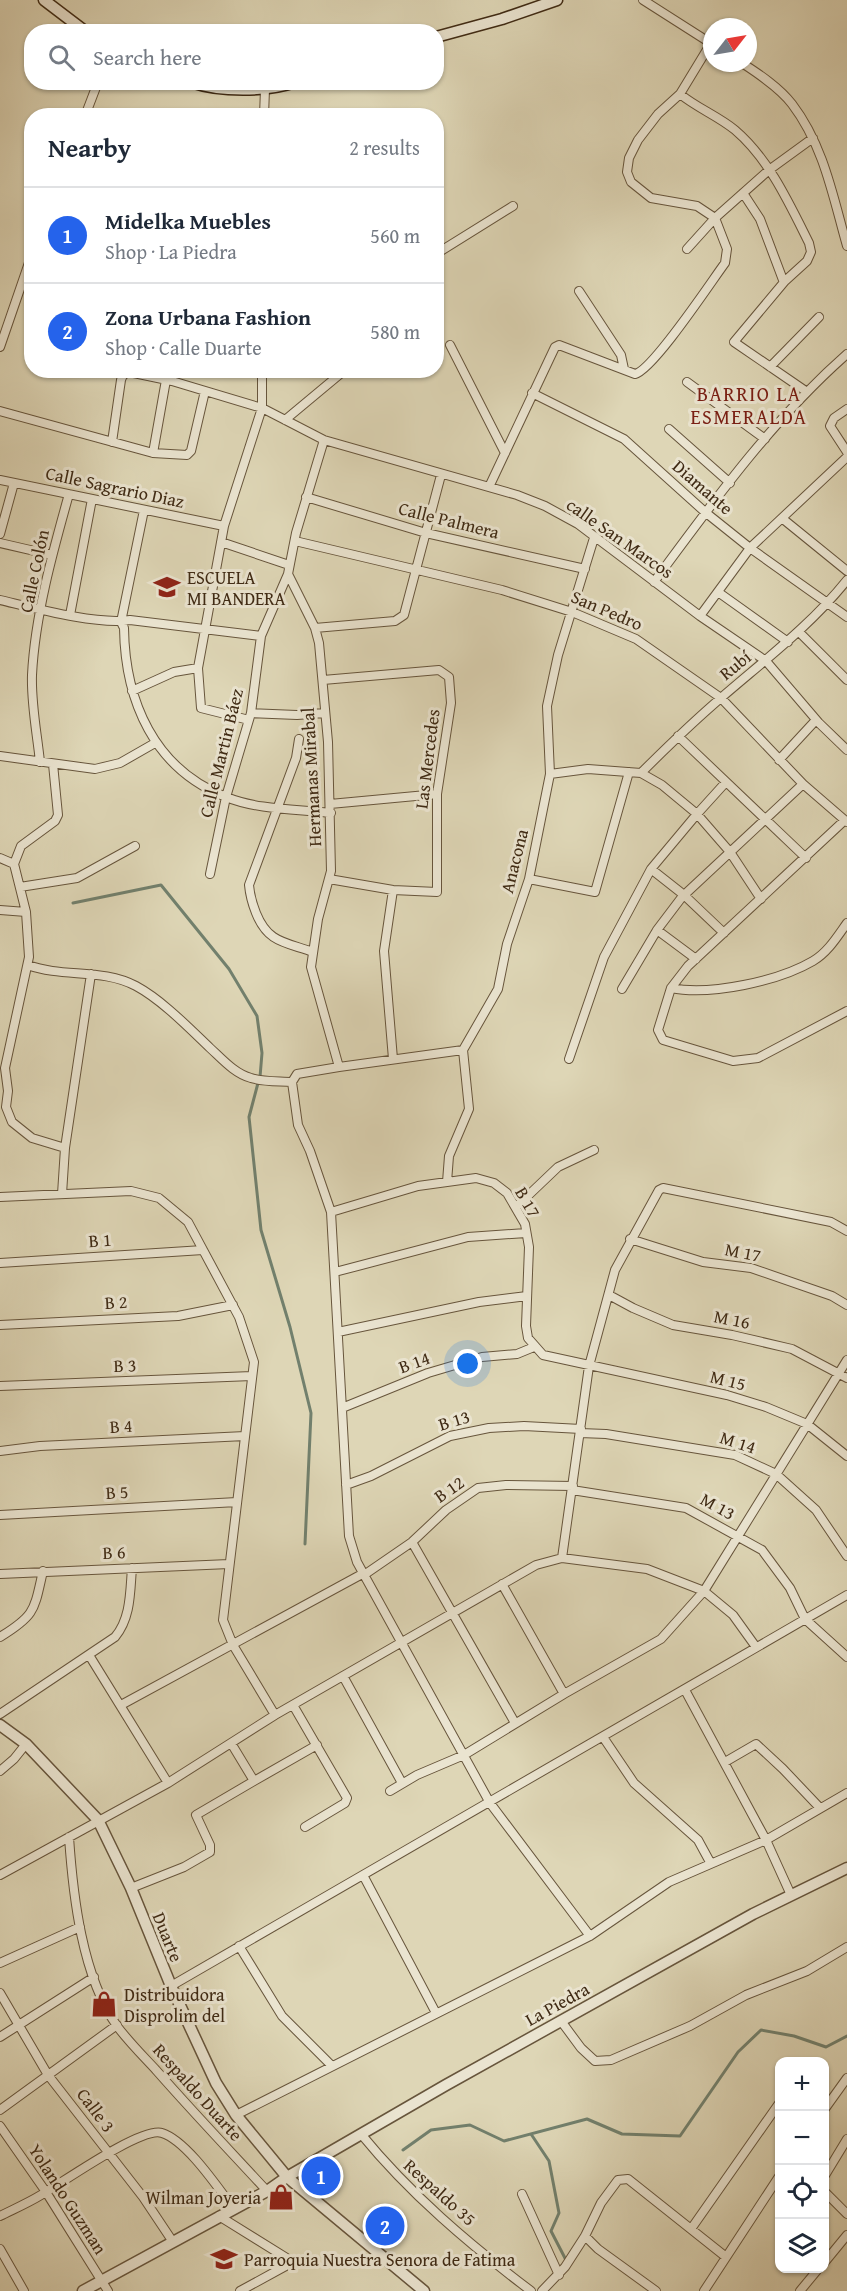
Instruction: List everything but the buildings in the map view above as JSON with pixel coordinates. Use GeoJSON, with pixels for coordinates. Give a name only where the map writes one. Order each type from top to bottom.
{"type":"FeatureCollection","features":[{"type":"Feature","properties":{"kind":"street"},"geometry":{"type":"LineString","coordinates":[[44,0],[76,24]]}},
{"type":"Feature","properties":{"kind":"street"},"geometry":{"type":"LineString","coordinates":[[444,36],[557,0]]}},
{"type":"Feature","properties":{"kind":"street"},"geometry":{"type":"LineString","coordinates":[[643,0],[703,39]]}},
{"type":"Feature","properties":{"kind":"street"},"geometry":{"type":"LineString","coordinates":[[489,487],[532,393],[557,346],[635,374],[645,369],[724,262],[727,249],[715,218],[697,206],[651,198],[631,182],[627,172],[629,158],[646,128],[680,94],[703,57]]}},
{"type":"Feature","properties":{"kind":"street"},"geometry":{"type":"LineString","coordinates":[[756,72],[792,103],[813,138],[828,174],[847,246]]}},
{"type":"Feature","properties":{"kind":"street"},"geometry":{"type":"LineString","coordinates":[[88,108],[95,90]]}},
{"type":"Feature","properties":{"kind":"street"},"geometry":{"type":"LineString","coordinates":[[264,108],[265,90]]}},
{"type":"Feature","properties":{"kind":"street"},"geometry":{"type":"LineString","coordinates":[[680,94],[735,130],[769,170],[811,248],[807,261],[785,281],[734,342],[807,392]]}},
{"type":"Feature","properties":{"kind":"street"},"geometry":{"type":"LineString","coordinates":[[687,249],[715,218],[769,170],[813,138]]}},
{"type":"Feature","properties":{"kind":"street"},"geometry":{"type":"LineString","coordinates":[[743,193],[760,219],[785,281]]}},
{"type":"Feature","properties":{"kind":"street"},"geometry":{"type":"LineString","coordinates":[[444,249],[513,206]]}},
{"type":"Feature","properties":{"kind":"street"},"geometry":{"type":"LineString","coordinates":[[0,347],[24,277]]}},
{"type":"Feature","properties":{"kind":"street"},"geometry":{"type":"LineString","coordinates":[[579,291],[621,356],[624,369]]}},
{"type":"Feature","properties":{"kind":"street"},"geometry":{"type":"LineString","coordinates":[[770,367],[819,317]]}},
{"type":"Feature","properties":{"kind":"street"},"geometry":{"type":"LineString","coordinates":[[450,345],[505,453]]}},
{"type":"Feature","properties":{"kind":"street"},"geometry":{"type":"LineString","coordinates":[[654,582],[705,512],[765,439],[807,392],[847,354]]}},
{"type":"Feature","properties":{"kind":"street","name":"calle San Marcos"},"geometry":{"type":"LineString","coordinates":[[112,442],[123,378]]}},
{"type":"Feature","properties":{"kind":"street","name":"calle San Marcos"},"geometry":{"type":"LineString","coordinates":[[157,378],[262,408],[324,440],[517,495],[572,520],[700,616],[766,661],[816,720],[847,750]]}},
{"type":"Feature","properties":{"kind":"street"},"geometry":{"type":"LineString","coordinates":[[262,378],[262,408],[224,526],[205,628],[198,668],[201,708],[250,716],[326,713]]}},
{"type":"Feature","properties":{"kind":"street"},"geometry":{"type":"LineString","coordinates":[[285,420],[334,378]]}},
{"type":"Feature","properties":{"kind":"street"},"geometry":{"type":"LineString","coordinates":[[153,453],[166,380]]}},
{"type":"Feature","properties":{"kind":"street"},"geometry":{"type":"LineString","coordinates":[[687,382],[765,439]]}},
{"type":"Feature","properties":{"kind":"street"},"geometry":{"type":"LineString","coordinates":[[0,411],[153,453],[187,455],[191,451],[205,391]]}},
{"type":"Feature","properties":{"kind":"street","name":"Diamante"},"geometry":{"type":"LineString","coordinates":[[532,393],[624,439],[705,512],[750,548],[847,617]]}},
{"type":"Feature","properties":{"kind":"street"},"geometry":{"type":"LineString","coordinates":[[700,616],[750,548],[783,519],[847,455],[830,426],[834,418],[847,409]]}},
{"type":"Feature","properties":{"kind":"street"},"geometry":{"type":"LineString","coordinates":[[669,429],[730,483]]}},
{"type":"Feature","properties":{"kind":"street"},"geometry":{"type":"LineString","coordinates":[[221,542],[289,570],[306,498],[324,440]]}},
{"type":"Feature","properties":{"kind":"street"},"geometry":{"type":"LineString","coordinates":[[315,628],[395,621],[404,615],[441,475]]}},
{"type":"Feature","properties":{"kind":"street","name":"Calle Sagrario Diaz"},"geometry":{"type":"LineString","coordinates":[[0,480],[224,526]]}},
{"type":"Feature","properties":{"kind":"street"},"geometry":{"type":"LineString","coordinates":[[0,534],[14,483]]}},
{"type":"Feature","properties":{"kind":"street","name":"Calle Colón"},"geometry":{"type":"LineString","coordinates":[[40,762],[33,706],[32,674],[52,555],[69,494]]}},
{"type":"Feature","properties":{"kind":"street","name":"Calle Palmera"},"geometry":{"type":"LineString","coordinates":[[306,498],[426,533],[585,569]]}},
{"type":"Feature","properties":{"kind":"street"},"geometry":{"type":"LineString","coordinates":[[70,615],[92,499]]}},
{"type":"Feature","properties":{"kind":"street"},"geometry":{"type":"LineString","coordinates":[[144,510],[121,622],[124,628],[126,665],[132,691],[155,743],[173,763],[196,782],[226,797],[277,807],[330,808],[436,794]]}},
{"type":"Feature","properties":{"kind":"street"},"geometry":{"type":"LineString","coordinates":[[783,519],[847,571]]}},
{"type":"Feature","properties":{"kind":"street","name":"Anacona"},"geometry":{"type":"LineString","coordinates":[[463,1050],[498,989],[507,944],[529,879],[550,774],[547,706],[558,655],[594,538]]}},
{"type":"Feature","properties":{"kind":"street","name":"San Pedro"},"geometry":{"type":"LineString","coordinates":[[295,541],[502,590],[572,612],[636,639],[721,698],[803,784],[846,821]]}},
{"type":"Feature","properties":{"kind":"street"},"geometry":{"type":"LineString","coordinates":[[0,543],[52,555]]}},
{"type":"Feature","properties":{"kind":"street","name":"Hermanas Mirabal"},"geometry":{"type":"LineString","coordinates":[[289,570],[315,628],[319,643],[326,713],[331,871],[318,919],[311,967],[339,1067]]}},
{"type":"Feature","properties":{"kind":"street","name":"Calle Martin Báez"},"geometry":{"type":"LineString","coordinates":[[210,874],[226,797],[250,716],[261,636],[289,570]]}},
{"type":"Feature","properties":{"kind":"street","name":"Rubí"},"geometry":{"type":"LineString","coordinates":[[641,773],[678,736],[800,632],[828,604],[847,580]]}},
{"type":"Feature","properties":{"kind":"street"},"geometry":{"type":"LineString","coordinates":[[718,592],[788,642]]}},
{"type":"Feature","properties":{"kind":"street"},"geometry":{"type":"LineString","coordinates":[[0,600],[70,615],[121,622],[130,620],[205,628],[261,636]]}},
{"type":"Feature","properties":{"kind":"street"},"geometry":{"type":"LineString","coordinates":[[800,632],[847,680]]}},
{"type":"Feature","properties":{"kind":"street"},"geometry":{"type":"LineString","coordinates":[[132,691],[174,672],[198,668]]}},
{"type":"Feature","properties":{"kind":"street","name":"Las Mercedes"},"geometry":{"type":"LineString","coordinates":[[322,680],[440,670],[449,677],[451,703],[436,794],[437,892],[393,890]]}},
{"type":"Feature","properties":{"kind":"street"},"geometry":{"type":"LineString","coordinates":[[779,759],[816,720]]}},
{"type":"Feature","properties":{"kind":"street"},"geometry":{"type":"LineString","coordinates":[[678,736],[806,858]]}},
{"type":"Feature","properties":{"kind":"street"},"geometry":{"type":"LineString","coordinates":[[299,740],[296,758],[249,885],[249,896],[264,930],[279,940],[313,952]]}},
{"type":"Feature","properties":{"kind":"street"},"geometry":{"type":"LineString","coordinates":[[0,756],[95,769],[120,763],[155,743]]}},
{"type":"Feature","properties":{"kind":"street"},"geometry":{"type":"LineString","coordinates":[[52,764],[58,815],[55,821],[21,846],[14,864],[26,912],[29,950],[28,966],[3,1067],[8,1091],[6,1107],[12,1122],[32,1138],[65,1148]]}},
{"type":"Feature","properties":{"kind":"street"},"geometry":{"type":"LineString","coordinates":[[550,774],[588,769],[641,773],[662,785],[697,814],[730,852],[761,899]]}},
{"type":"Feature","properties":{"kind":"street"},"geometry":{"type":"LineString","coordinates":[[529,879],[595,892],[629,772]]}},
{"type":"Feature","properties":{"kind":"street"},"geometry":{"type":"LineString","coordinates":[[569,1059],[604,957],[651,869],[726,782]]}},
{"type":"Feature","properties":{"kind":"street"},"geometry":{"type":"LineString","coordinates":[[622,989],[657,930],[684,895],[803,784]]}},
{"type":"Feature","properties":{"kind":"street"},"geometry":{"type":"LineString","coordinates":[[846,821],[696,959],[671,988],[658,1030],[663,1040],[733,1061],[758,1058],[847,1011]]}},
{"type":"Feature","properties":{"kind":"street"},"geometry":{"type":"LineString","coordinates":[[20,887],[77,878],[135,846]]}},
{"type":"Feature","properties":{"kind":"street"},"geometry":{"type":"LineString","coordinates":[[0,858],[14,864]]}},
{"type":"Feature","properties":{"kind":"street"},"geometry":{"type":"LineString","coordinates":[[651,869],[684,895],[724,933]]}},
{"type":"Feature","properties":{"kind":"street"},"geometry":{"type":"LineString","coordinates":[[329,879],[393,890],[384,951],[393,1059]]}},
{"type":"Feature","properties":{"kind":"street"},"geometry":{"type":"LineString","coordinates":[[0,910],[26,912]]}},
{"type":"Feature","properties":{"kind":"street"},"geometry":{"type":"LineString","coordinates":[[671,988],[705,992],[777,977],[814,960],[830,946],[847,923]]}},
{"type":"Feature","properties":{"kind":"street"},"geometry":{"type":"LineString","coordinates":[[657,930],[696,959]]}},
{"type":"Feature","properties":{"kind":"street"},"geometry":{"type":"LineString","coordinates":[[28,966],[91,974],[124,981],[138,987],[242,1074],[252,1079],[292,1082]]}},
{"type":"Feature","properties":{"kind":"street"},"geometry":{"type":"LineString","coordinates":[[62,1194],[65,1148],[91,974]]}},
{"type":"Feature","properties":{"kind":"street"},"geometry":{"type":"LineString","coordinates":[[447,1182],[449,1156],[469,1109],[463,1050],[297,1074],[292,1082],[298,1125],[310,1151],[331,1212],[349,1536],[357,1562],[490,1803],[590,1936]]}},
{"type":"Feature","properties":{"kind":"street"},"geometry":{"type":"LineString","coordinates":[[516,1207],[558,1167],[594,1150]]}},
{"type":"Feature","properties":{"kind":"street","name":"B 17"},"geometry":{"type":"LineString","coordinates":[[331,1212],[418,1186],[476,1178],[494,1183],[507,1193],[525,1224],[529,1247],[526,1326],[528,1338],[534,1347]]}},
{"type":"Feature","properties":{"kind":"street"},"geometry":{"type":"LineString","coordinates":[[562,1558],[589,1366],[615,1270],[659,1190],[663,1188],[831,1222],[847,1231]]}},
{"type":"Feature","properties":{"kind":"street"},"geometry":{"type":"LineString","coordinates":[[0,1197],[131,1191],[159,1198],[188,1222],[233,1305],[254,1362],[224,1620],[233,1645],[275,1715]]}},
{"type":"Feature","properties":{"kind":"street"},"geometry":{"type":"LineString","coordinates":[[335,1272],[468,1237],[526,1233]]}},
{"type":"Feature","properties":{"kind":"street","name":"M 17"},"geometry":{"type":"LineString","coordinates":[[630,1239],[703,1262],[751,1269],[832,1296],[847,1305]]}},
{"type":"Feature","properties":{"kind":"street","name":"B 1"},"geometry":{"type":"LineString","coordinates":[[0,1263],[203,1250]]}},
{"type":"Feature","properties":{"kind":"street","name":"M 16"},"geometry":{"type":"LineString","coordinates":[[609,1295],[633,1308],[673,1324],[792,1349],[843,1375]]}},
{"type":"Feature","properties":{"kind":"street"},"geometry":{"type":"LineString","coordinates":[[338,1332],[479,1302],[527,1296]]}},
{"type":"Feature","properties":{"kind":"street","name":"B 2"},"geometry":{"type":"LineString","coordinates":[[0,1325],[178,1316],[233,1305]]}},
{"type":"Feature","properties":{"kind":"street"},"geometry":{"type":"LineString","coordinates":[[534,1347],[543,1355],[589,1366]]}},
{"type":"Feature","properties":{"kind":"street","name":"B 14"},"geometry":{"type":"LineString","coordinates":[[342,1408],[428,1373],[482,1357],[518,1354],[534,1347]]}},
{"type":"Feature","properties":{"kind":"street"},"geometry":{"type":"LineString","coordinates":[[390,1791],[402,1783],[464,1755],[564,1694],[661,1639],[704,1591],[807,1424],[843,1375],[847,1360]]}},
{"type":"Feature","properties":{"kind":"street","name":"M 15"},"geometry":{"type":"LineString","coordinates":[[589,1366],[727,1395],[766,1407],[807,1424],[847,1456]]}},
{"type":"Feature","properties":{"kind":"street","name":"B 3"},"geometry":{"type":"LineString","coordinates":[[0,1386],[252,1376]]}},
{"type":"Feature","properties":{"kind":"street","name":"B 13"},"geometry":{"type":"LineString","coordinates":[[346,1485],[371,1476],[450,1436],[489,1428],[524,1426],[580,1431]]}},
{"type":"Feature","properties":{"kind":"street","name":"M 14"},"geometry":{"type":"LineString","coordinates":[[580,1431],[735,1455],[776,1474],[816,1510],[847,1556]]}},
{"type":"Feature","properties":{"kind":"street","name":"B 4"},"geometry":{"type":"LineString","coordinates":[[0,1451],[40,1446],[244,1436]]}},
{"type":"Feature","properties":{"kind":"street","name":"B 12"},"geometry":{"type":"LineString","coordinates":[[121,1705],[364,1574],[412,1542],[446,1510],[478,1488],[506,1485],[573,1488]]}},
{"type":"Feature","properties":{"kind":"street","name":"M 13"},"geometry":{"type":"LineString","coordinates":[[573,1488],[687,1508],[762,1550],[790,1588],[805,1619]]}},
{"type":"Feature","properties":{"kind":"street","name":"B 5"},"geometry":{"type":"LineString","coordinates":[[0,1515],[237,1502]]}},
{"type":"Feature","properties":{"kind":"street"},"geometry":{"type":"LineString","coordinates":[[412,1542],[515,1723]]}},
{"type":"Feature","properties":{"kind":"street"},"geometry":{"type":"LineString","coordinates":[[0,1875],[168,1783],[275,1715],[536,1565],[562,1558],[647,1569],[704,1591],[733,1615],[756,1647]]}},
{"type":"Feature","properties":{"kind":"street","name":"B 6"},"geometry":{"type":"LineString","coordinates":[[0,1574],[229,1564]]}},
{"type":"Feature","properties":{"kind":"street"},"geometry":{"type":"LineString","coordinates":[[0,1714],[115,1637],[123,1627],[127,1615],[132,1568]]}},
{"type":"Feature","properties":{"kind":"street"},"geometry":{"type":"LineString","coordinates":[[0,1636],[27,1618],[35,1604],[42,1571]]}},
{"type":"Feature","properties":{"kind":"street"},"geometry":{"type":"LineString","coordinates":[[502,1584],[564,1694]]}},
{"type":"Feature","properties":{"kind":"street"},"geometry":{"type":"LineString","coordinates":[[171,1986],[847,1595]]}},
{"type":"Feature","properties":{"kind":"street"},"geometry":{"type":"LineString","coordinates":[[805,1619],[847,1657]]}},
{"type":"Feature","properties":{"kind":"street"},"geometry":{"type":"LineString","coordinates":[[88,1655],[168,1783]]}},
{"type":"Feature","properties":{"kind":"street"},"geometry":{"type":"LineString","coordinates":[[343,1677],[402,1783]]}},
{"type":"Feature","properties":{"kind":"street"},"geometry":{"type":"LineString","coordinates":[[685,1690],[766,1840],[791,1895]]}},
{"type":"Feature","properties":{"kind":"street"},"geometry":{"type":"LineString","coordinates":[[293,1705],[347,1798],[345,1803],[305,1827]]}},
{"type":"Feature","properties":{"kind":"street","name":"Duarte"},"geometry":{"type":"LineString","coordinates":[[0,1725],[26,1744],[98,1820],[131,1888],[171,1986],[216,2083],[236,2115],[287,2177],[424,2291]]}},
{"type":"Feature","properties":{"kind":"street"},"geometry":{"type":"LineString","coordinates":[[603,1737],[634,1783],[698,1840],[710,1862]]}},
{"type":"Feature","properties":{"kind":"street"},"geometry":{"type":"LineString","coordinates":[[231,1743],[254,1781]]}},
{"type":"Feature","properties":{"kind":"street"},"geometry":{"type":"LineString","coordinates":[[0,1771],[26,1744]]}},
{"type":"Feature","properties":{"kind":"street"},"geometry":{"type":"LineString","coordinates":[[725,1762],[756,1744],[820,1808]]}},
{"type":"Feature","properties":{"kind":"street"},"geometry":{"type":"LineString","coordinates":[[131,1888],[184,1868],[210,1852],[210,1845],[196,1815],[317,1745]]}},
{"type":"Feature","properties":{"kind":"street"},"geometry":{"type":"LineString","coordinates":[[236,2115],[590,1936],[669,1882],[710,1862],[766,1840],[847,1793]]}},
{"type":"Feature","properties":{"kind":"street","name":"Respaldo Duarte"},"geometry":{"type":"LineString","coordinates":[[69,1837],[73,1888],[80,1927],[94,1977],[117,2025],[182,2100],[267,2191]]}},
{"type":"Feature","properties":{"kind":"street","name":"La Piedra"},"geometry":{"type":"LineString","coordinates":[[83,2291],[267,2191],[361,2134],[753,1914],[847,1868]]}},
{"type":"Feature","properties":{"kind":"street"},"geometry":{"type":"LineString","coordinates":[[363,1875],[436,2013]]}},
{"type":"Feature","properties":{"kind":"street"},"geometry":{"type":"LineString","coordinates":[[0,1964],[80,1927]]}},
{"type":"Feature","properties":{"kind":"street"},"geometry":{"type":"LineString","coordinates":[[239,1946],[282,2016],[332,2066]]}},
{"type":"Feature","properties":{"kind":"street"},"geometry":{"type":"LineString","coordinates":[[561,2021],[581,2048],[595,2061],[611,2060],[690,2026],[746,1995],[807,1971],[847,1947]]}},
{"type":"Feature","properties":{"kind":"street"},"geometry":{"type":"LineString","coordinates":[[0,2037],[94,1977]]}},
{"type":"Feature","properties":{"kind":"street","name":"Calle 3"},"geometry":{"type":"LineString","coordinates":[[0,1993],[48,2075],[143,2197],[173,2242]]}},
{"type":"Feature","properties":{"kind":"street"},"geometry":{"type":"LineString","coordinates":[[0,2110],[117,2025]]}},
{"type":"Feature","properties":{"kind":"street"},"geometry":{"type":"LineString","coordinates":[[829,2104],[847,2078]]}},
{"type":"Feature","properties":{"kind":"street"},"geometry":{"type":"LineString","coordinates":[[691,2229],[775,2109]]}},
{"type":"Feature","properties":{"kind":"street","name":"Yolando Guzman"},"geometry":{"type":"LineString","coordinates":[[0,2126],[46,2192],[108,2291]]}},
{"type":"Feature","properties":{"kind":"street"},"geometry":{"type":"LineString","coordinates":[[0,2216],[147,2133],[162,2133],[179,2143],[210,2176],[234,2209]]}},
{"type":"Feature","properties":{"kind":"street","name":"Respaldo 35"},"geometry":{"type":"LineString","coordinates":[[361,2134],[386,2165],[418,2198],[531,2291]]}},
{"type":"Feature","properties":{"kind":"street"},"geometry":{"type":"LineString","coordinates":[[829,2170],[847,2139]]}},
{"type":"Feature","properties":{"kind":"street"},"geometry":{"type":"LineString","coordinates":[[542,2291],[559,2275],[585,2236],[601,2203],[618,2180],[623,2178],[628,2179],[726,2258]]}},
{"type":"Feature","properties":{"kind":"street"},"geometry":{"type":"LineString","coordinates":[[704,2291],[775,2183]]}},
{"type":"Feature","properties":{"kind":"street"},"geometry":{"type":"LineString","coordinates":[[522,2194],[559,2275]]}},
{"type":"Feature","properties":{"kind":"street"},"geometry":{"type":"LineString","coordinates":[[829,2195],[847,2214]]}},
{"type":"Feature","properties":{"kind":"street"},"geometry":{"type":"LineString","coordinates":[[219,2216],[293,2262],[240,2291]]}},
{"type":"Feature","properties":{"kind":"street"},"geometry":{"type":"LineString","coordinates":[[829,2258],[847,2235]]}},
{"type":"Feature","properties":{"kind":"street"},"geometry":{"type":"LineString","coordinates":[[585,2236],[598,2249],[656,2291]]}},
{"type":"Feature","properties":{"kind":"street"},"geometry":{"type":"LineString","coordinates":[[0,2249],[24,2291]]}},
{"type":"Feature","properties":{"kind":"street"},"geometry":{"type":"LineString","coordinates":[[800,2291],[815,2273]]}},
{"type":"Feature","properties":{"kind":"waterway"},"geometry":{"type":"LineString","coordinates":[[73,903],[161,885],[229,969],[257,1016],[262,1053],[260,1077]]}},
{"type":"Feature","properties":{"kind":"waterway"},"geometry":{"type":"LineString","coordinates":[[258,1083],[249,1117],[261,1230],[290,1327],[311,1413],[305,1544]]}},
{"type":"Feature","properties":{"kind":"waterway"},"geometry":{"type":"LineString","coordinates":[[403,2150],[431,2130],[470,2125],[504,2141],[587,2119],[622,2134],[680,2136],[738,2052],[761,2030],[794,2036],[826,2047],[847,2036]]}},
{"type":"Feature","properties":{"kind":"waterway"},"geometry":{"type":"LineString","coordinates":[[531,2134],[549,2161],[559,2213],[551,2231],[567,2262]]}},
{"type":"Feature","properties":{"kind":"place","name":"ESCUELA MI BANDERA"},"geometry":{"type":"Point","coordinates":[167,587]}},
{"type":"Feature","properties":{"kind":"place","name":"Distribuidora Disprolim del"},"geometry":{"type":"Point","coordinates":[104,2004]}},
{"type":"Feature","properties":{"kind":"place","name":"Midelka Muebles"},"geometry":{"type":"Point","coordinates":[321,2176]}},
{"type":"Feature","properties":{"kind":"place","name":"Wilman Joyeria"},"geometry":{"type":"Point","coordinates":[281,2197]}},
{"type":"Feature","properties":{"kind":"place","name":"Zona Urbana Fashion"},"geometry":{"type":"Point","coordinates":[385,2226]}},
{"type":"Feature","properties":{"kind":"place","name":"Parroquia Nuestra Senora de Fatima"},"geometry":{"type":"Point","coordinates":[224,2259]}},
{"type":"Feature","properties":{"kind":"district","name":"BARRIO LA ESMERALDA"},"geometry":{"type":"Point","coordinates":[749,404]}}]}
